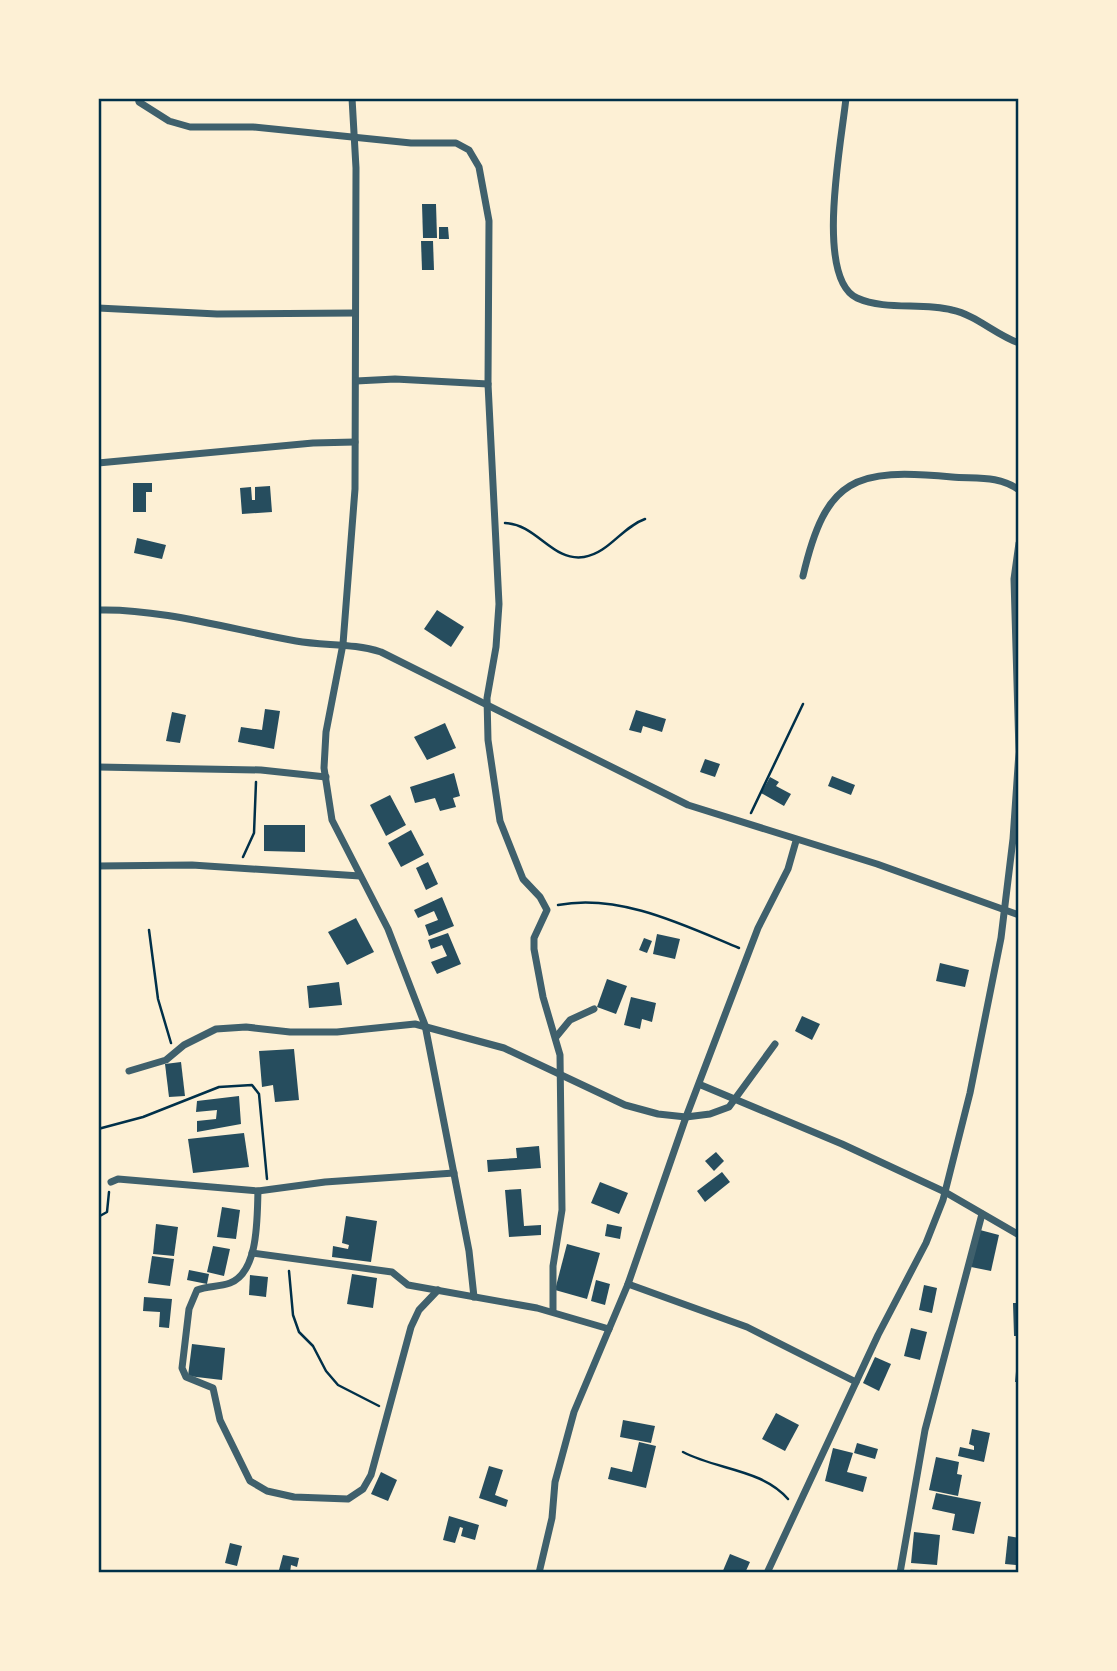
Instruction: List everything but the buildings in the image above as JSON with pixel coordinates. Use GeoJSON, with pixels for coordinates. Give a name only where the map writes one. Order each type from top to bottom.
{"type":"FeatureCollection","features":[{"type":"Feature","properties":{"kind":"street"},"geometry":{"type":"LineString","coordinates":[[138,98],[139,102],[169,121],[190,127],[253,127],[411,143],[456,143],[464,146],[473,156],[482,177],[489,221],[488,384],[498,624],[487,705],[498,814],[523,880],[547,907],[547,915],[534,938],[534,949],[543,997],[561,1055],[562,1210],[553,1266],[553,1311]]}},
{"type":"Feature","properties":{"kind":"street"},"geometry":{"type":"LineString","coordinates":[[352,98],[356,168],[355,442],[343,644],[326,732],[326,777],[332,820],[391,938],[425,1025],[469,1251],[474,1297]]}},
{"type":"Feature","properties":{"kind":"street"},"geometry":{"type":"LineString","coordinates":[[846,98],[832,233],[840,281],[855,297],[886,304],[956,311],[1019,343]]}},
{"type":"Feature","properties":{"kind":"street"},"geometry":{"type":"LineString","coordinates":[[98,308],[216,314],[355,313]]}},
{"type":"Feature","properties":{"kind":"street"},"geometry":{"type":"LineString","coordinates":[[356,381],[395,379],[488,384]]}},
{"type":"Feature","properties":{"kind":"street"},"geometry":{"type":"LineString","coordinates":[[98,463],[355,442]]}},
{"type":"Feature","properties":{"kind":"street"},"geometry":{"type":"LineString","coordinates":[[803,576],[820,519],[832,499],[848,484],[913,473],[998,480],[1019,490]]}},
{"type":"Feature","properties":{"kind":"street"},"geometry":{"type":"LineString","coordinates":[[767,1573],[856,1382],[926,1243],[944,1192],[977,1062],[1005,911],[1019,752],[1014,579],[1019,543]]}},
{"type":"Feature","properties":{"kind":"street"},"geometry":{"type":"LineString","coordinates":[[98,610],[157,616],[317,644],[364,646],[397,658],[669,796],[745,825],[877,864],[1019,915]]}},
{"type":"Feature","properties":{"kind":"street"},"geometry":{"type":"LineString","coordinates":[[98,767],[261,771],[326,777]]}},
{"type":"Feature","properties":{"kind":"street"},"geometry":{"type":"LineString","coordinates":[[539,1573],[564,1441],[628,1284],[686,1117],[701,1085],[749,951],[788,869],[796,841]]}},
{"type":"Feature","properties":{"kind":"street"},"geometry":{"type":"LineString","coordinates":[[98,866],[178,865],[360,876]]}},
{"type":"Feature","properties":{"kind":"street"},"geometry":{"type":"LineString","coordinates":[[556,1037],[570,1020],[594,1009]]}},
{"type":"Feature","properties":{"kind":"street"},"geometry":{"type":"LineString","coordinates":[[129,1071],[166,1060],[203,1034],[234,1027],[325,1032],[425,1025],[504,1048],[625,1105],[658,1114],[686,1117],[720,1111],[735,1099],[775,1044]]}},
{"type":"Feature","properties":{"kind":"street"},"geometry":{"type":"LineString","coordinates":[[701,1085],[944,1192],[1019,1235]]}},
{"type":"Feature","properties":{"kind":"street"},"geometry":{"type":"LineString","coordinates":[[111,1182],[118,1179],[177,1182],[262,1190],[350,1179],[454,1173]]}},
{"type":"Feature","properties":{"kind":"street"},"geometry":{"type":"LineString","coordinates":[[262,1190],[251,1253],[244,1272],[238,1279],[197,1290],[189,1309],[183,1368],[186,1377],[213,1388],[220,1420],[250,1482],[267,1491],[294,1497],[352,1498],[368,1481],[414,1318],[438,1290]]}},
{"type":"Feature","properties":{"kind":"street"},"geometry":{"type":"LineString","coordinates":[[900,1573],[930,1407],[982,1214]]}},
{"type":"Feature","properties":{"kind":"street"},"geometry":{"type":"LineString","coordinates":[[251,1253],[393,1272],[405,1283],[553,1311],[610,1329]]}},
{"type":"Feature","properties":{"kind":"street"},"geometry":{"type":"LineString","coordinates":[[628,1284],[734,1322],[856,1382]]}},
{"type":"Feature","properties":{"kind":"path"},"geometry":{"type":"LineString","coordinates":[[495,524],[523,525],[556,550],[577,557],[593,554],[628,526],[645,519]]}},
{"type":"Feature","properties":{"kind":"path"},"geometry":{"type":"LineString","coordinates":[[745,825],[803,704]]}},
{"type":"Feature","properties":{"kind":"path"},"geometry":{"type":"LineString","coordinates":[[234,868],[249,848],[254,833],[255,788],[261,771]]}},
{"type":"Feature","properties":{"kind":"path"},"geometry":{"type":"LineString","coordinates":[[547,907],[563,904],[620,905],[679,923],[749,951]]}},
{"type":"Feature","properties":{"kind":"path"},"geometry":{"type":"LineString","coordinates":[[149,930],[158,999],[174,1052]]}},
{"type":"Feature","properties":{"kind":"path"},"geometry":{"type":"LineString","coordinates":[[98,1129],[143,1117],[219,1087],[252,1085],[259,1094],[264,1128],[262,1190]]}},
{"type":"Feature","properties":{"kind":"path"},"geometry":{"type":"LineString","coordinates":[[98,1217],[107,1212],[111,1182]]}},
{"type":"Feature","properties":{"kind":"path"},"geometry":{"type":"LineString","coordinates":[[287,1259],[299,1332],[313,1346],[326,1371],[338,1385],[379,1406],[388,1415]]}},
{"type":"Feature","properties":{"kind":"path"},"geometry":{"type":"LineString","coordinates":[[683,1452],[774,1485],[797,1510]]}},
{"type":"Feature","properties":{"kind":"path"},"geometry":{"type":"LineString","coordinates":[[900,1573],[954,1570],[983,1573]]}}]}
